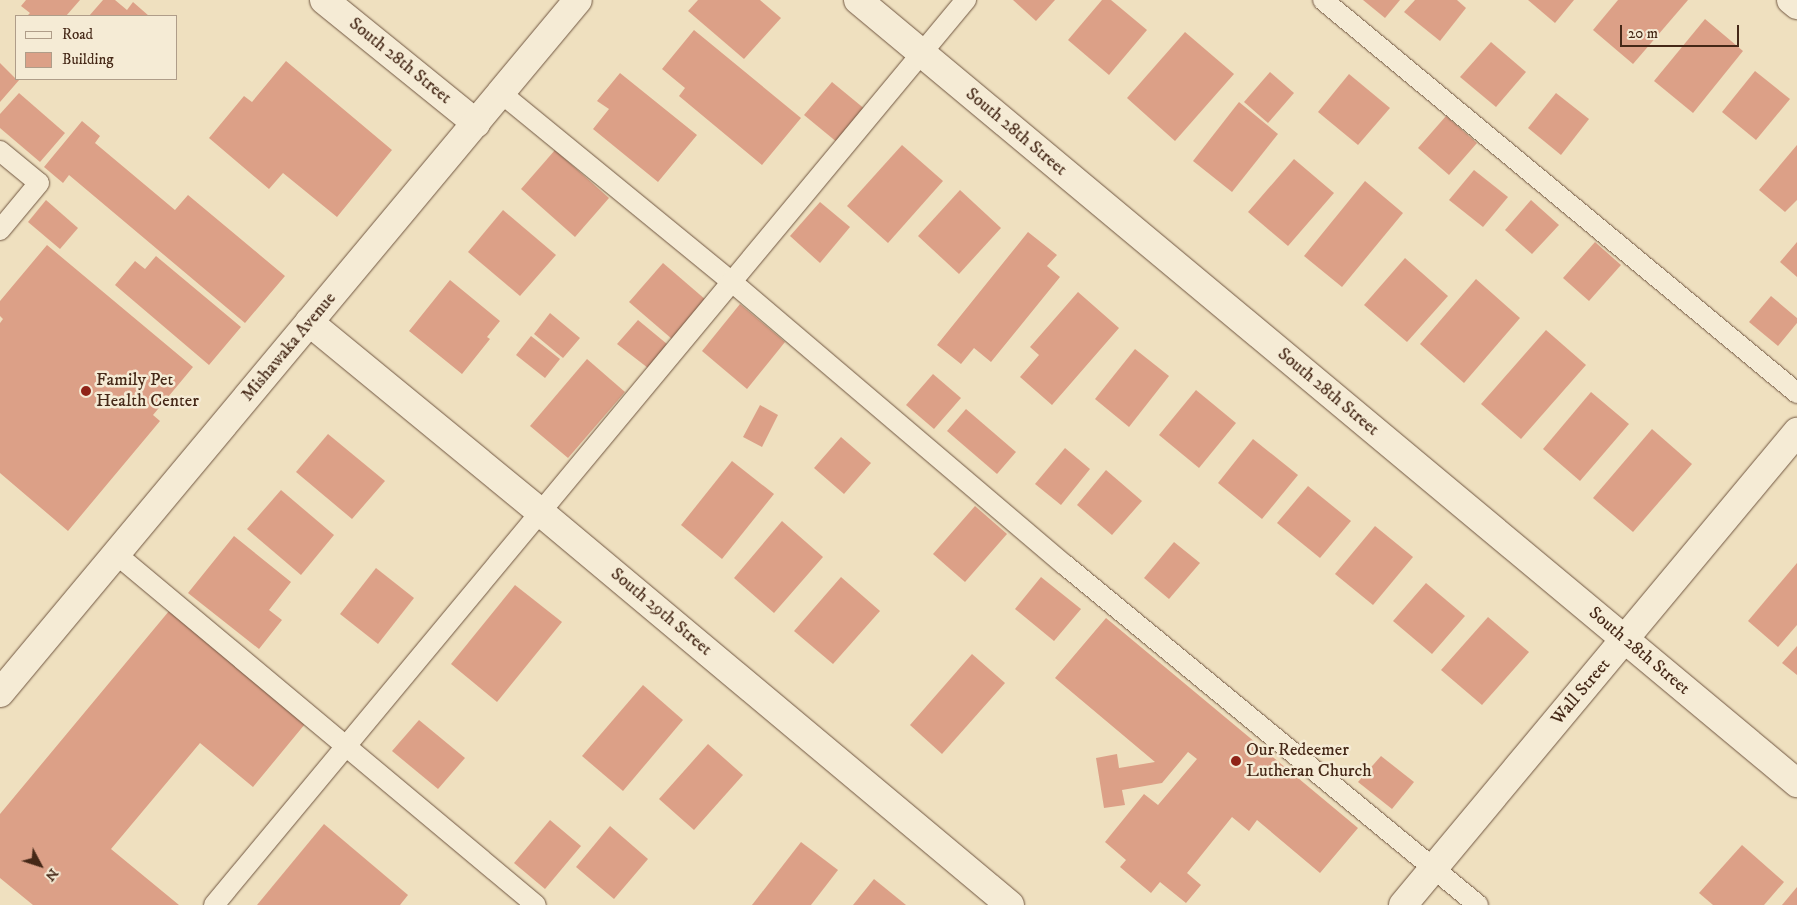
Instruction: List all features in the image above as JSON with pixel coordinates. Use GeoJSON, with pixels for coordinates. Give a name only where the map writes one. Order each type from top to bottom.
{"type":"FeatureCollection","features":[{"type":"Feature","properties":{"kind":"street","name":"South 28th Street"},"geometry":{"type":"LineString","coordinates":[[324,0],[476,123]]}},
{"type":"Feature","properties":{"kind":"street","name":"Mishawaka Avenue"},"geometry":{"type":"LineString","coordinates":[[0,693],[578,0]]}},
{"type":"Feature","properties":{"kind":"street","name":"South 28th Street"},"geometry":{"type":"LineString","coordinates":[[858,0],[1797,783]]}},
{"type":"Feature","properties":{"kind":"street"},"geometry":{"type":"LineString","coordinates":[[1791,0],[1797,5]]}},
{"type":"Feature","properties":{"kind":"street","name":"South 29th Street"},"geometry":{"type":"LineString","coordinates":[[309,322],[539,511],[1010,905]]}},
{"type":"Feature","properties":{"kind":"street","name":"Wall Street"},"geometry":{"type":"LineString","coordinates":[[1403,905],[1797,432]]}},
{"type":"Feature","properties":{"kind":"lane"},"geometry":{"type":"LineString","coordinates":[[214,905],[920,52],[966,0]]}},
{"type":"Feature","properties":{"kind":"lane"},"geometry":{"type":"LineString","coordinates":[[1323,0],[1797,393]]}},
{"type":"Feature","properties":{"kind":"lane"},"geometry":{"type":"LineString","coordinates":[[501,93],[730,281],[1065,565],[1478,905]]}},
{"type":"Feature","properties":{"kind":"lane"},"geometry":{"type":"LineString","coordinates":[[0,152],[39,183],[0,230]]}},
{"type":"Feature","properties":{"kind":"lane"},"geometry":{"type":"LineString","coordinates":[[116,554],[536,905]]}},
{"type":"Feature","properties":{"kind":"building"},"geometry":{"type":"Polygon","coordinates":[[[26,0],[80,0],[67,15],[28,15],[30,13],[21,6],[26,0]]]}},
{"type":"Feature","properties":{"kind":"building"},"geometry":{"type":"Polygon","coordinates":[[[103,0],[115,0],[127,10],[133,2],[148,15],[90,15],[103,0]]]}},
{"type":"Feature","properties":{"kind":"building"},"geometry":{"type":"Polygon","coordinates":[[[698,0],[760,0],[781,18],[744,59],[688,11],[698,0]]]}},
{"type":"Feature","properties":{"kind":"building"},"geometry":{"type":"Polygon","coordinates":[[[1013,0],[1055,0],[1036,21],[1013,0]]]}},
{"type":"Feature","properties":{"kind":"building"},"geometry":{"type":"Polygon","coordinates":[[[1102,0],[1111,0],[1147,30],[1109,75],[1068,40],[1102,0]]]}},
{"type":"Feature","properties":{"kind":"building"},"geometry":{"type":"Polygon","coordinates":[[[1363,0],[1400,0],[1385,18],[1363,0]]]}},
{"type":"Feature","properties":{"kind":"building"},"geometry":{"type":"Polygon","coordinates":[[[1415,0],[1457,0],[1466,8],[1440,41],[1404,12],[1415,0]]]}},
{"type":"Feature","properties":{"kind":"building"},"geometry":{"type":"Polygon","coordinates":[[[1528,0],[1574,0],[1555,23],[1528,0]]]}},
{"type":"Feature","properties":{"kind":"building"},"geometry":{"type":"Polygon","coordinates":[[[1618,0],[1688,0],[1633,64],[1593,30],[1618,0]]]}},
{"type":"Feature","properties":{"kind":"building"},"geometry":{"type":"Polygon","coordinates":[[[1705,19],[1743,51],[1693,113],[1654,81],[1705,19]]]}},
{"type":"Feature","properties":{"kind":"building"},"geometry":{"type":"Polygon","coordinates":[[[694,30],[801,118],[762,165],[679,96],[685,88],[662,69],[694,30]]]}},
{"type":"Feature","properties":{"kind":"building"},"geometry":{"type":"Polygon","coordinates":[[[1185,32],[1234,74],[1175,141],[1127,98],[1185,32]]]}},
{"type":"Feature","properties":{"kind":"building"},"geometry":{"type":"Polygon","coordinates":[[[1491,42],[1526,72],[1496,107],[1460,77],[1491,42]]]}},
{"type":"Feature","properties":{"kind":"building"},"geometry":{"type":"Polygon","coordinates":[[[286,61],[392,150],[337,217],[283,173],[269,189],[209,138],[244,96],[252,102],[286,61]]]}},
{"type":"Feature","properties":{"kind":"building"},"geometry":{"type":"Polygon","coordinates":[[[0,63],[15,80],[19,80],[0,102],[0,63]]]}},
{"type":"Feature","properties":{"kind":"building"},"geometry":{"type":"Polygon","coordinates":[[[1755,71],[1790,99],[1756,140],[1722,112],[1755,71]]]}},
{"type":"Feature","properties":{"kind":"building"},"geometry":{"type":"Polygon","coordinates":[[[1270,72],[1294,93],[1268,123],[1244,102],[1270,72]]]}},
{"type":"Feature","properties":{"kind":"building"},"geometry":{"type":"Polygon","coordinates":[[[620,73],[697,135],[658,182],[593,129],[609,109],[597,101],[620,73]]]}},
{"type":"Feature","properties":{"kind":"building"},"geometry":{"type":"Polygon","coordinates":[[[1349,74],[1390,108],[1358,145],[1318,112],[1349,74]]]}},
{"type":"Feature","properties":{"kind":"building"},"geometry":{"type":"Polygon","coordinates":[[[832,82],[866,110],[838,143],[804,115],[832,82]]]}},
{"type":"Feature","properties":{"kind":"building"},"geometry":{"type":"Polygon","coordinates":[[[19,93],[65,133],[40,162],[0,128],[0,114],[19,93]]]}},
{"type":"Feature","properties":{"kind":"building"},"geometry":{"type":"Polygon","coordinates":[[[1556,93],[1589,119],[1561,155],[1528,128],[1556,93]]]}},
{"type":"Feature","properties":{"kind":"building"},"geometry":{"type":"Polygon","coordinates":[[[1239,102],[1278,134],[1232,192],[1193,161],[1239,102]]]}},
{"type":"Feature","properties":{"kind":"building"},"geometry":{"type":"Polygon","coordinates":[[[1446,116],[1477,143],[1449,175],[1418,148],[1446,116]]]}},
{"type":"Feature","properties":{"kind":"building"},"geometry":{"type":"Polygon","coordinates":[[[82,121],[100,136],[95,143],[175,210],[188,195],[285,276],[245,323],[69,175],[63,183],[44,167],[82,121]]]}},
{"type":"Feature","properties":{"kind":"building"},"geometry":{"type":"Polygon","coordinates":[[[902,145],[943,181],[888,243],[847,206],[902,145]]]}},
{"type":"Feature","properties":{"kind":"building"},"geometry":{"type":"Polygon","coordinates":[[[1797,145],[1797,200],[1785,212],[1759,190],[1797,145]]]}},
{"type":"Feature","properties":{"kind":"building"},"geometry":{"type":"Polygon","coordinates":[[[555,150],[609,198],[575,237],[521,189],[555,150]]]}},
{"type":"Feature","properties":{"kind":"building"},"geometry":{"type":"Polygon","coordinates":[[[1294,159],[1334,193],[1288,246],[1248,212],[1294,159]]]}},
{"type":"Feature","properties":{"kind":"building"},"geometry":{"type":"Polygon","coordinates":[[[1474,170],[1508,197],[1483,227],[1449,200],[1474,170]]]}},
{"type":"Feature","properties":{"kind":"building"},"geometry":{"type":"Polygon","coordinates":[[[1365,181],[1403,213],[1342,287],[1304,256],[1365,181]]]}},
{"type":"Feature","properties":{"kind":"building"},"geometry":{"type":"Polygon","coordinates":[[[960,190],[1001,228],[959,274],[918,236],[960,190]]]}},
{"type":"Feature","properties":{"kind":"building"},"geometry":{"type":"Polygon","coordinates":[[[46,200],[78,228],[60,249],[28,222],[46,200]]]}},
{"type":"Feature","properties":{"kind":"building"},"geometry":{"type":"Polygon","coordinates":[[[1531,200],[1559,225],[1532,254],[1505,230],[1531,200]]]}},
{"type":"Feature","properties":{"kind":"building"},"geometry":{"type":"Polygon","coordinates":[[[820,202],[850,227],[820,263],[790,236],[820,202]]]}},
{"type":"Feature","properties":{"kind":"building"},"geometry":{"type":"Polygon","coordinates":[[[503,210],[556,255],[520,296],[468,252],[503,210]]]}},
{"type":"Feature","properties":{"kind":"building"},"geometry":{"type":"Polygon","coordinates":[[[1028,232],[1057,255],[1047,266],[1060,277],[991,362],[974,348],[961,364],[937,345],[1028,232]]]}},
{"type":"Feature","properties":{"kind":"building"},"geometry":{"type":"Polygon","coordinates":[[[1595,242],[1621,265],[1589,301],[1563,278],[1595,242]]]}},
{"type":"Feature","properties":{"kind":"building"},"geometry":{"type":"Polygon","coordinates":[[[1797,242],[1797,277],[1780,262],[1797,242]]]}},
{"type":"Feature","properties":{"kind":"building","name":"Family Pet Health Center"},"geometry":{"type":"Polygon","coordinates":[[[47,245],[193,367],[153,415],[160,421],[68,531],[0,473],[0,323],[3,319],[0,316],[0,301],[47,245]]]}},
{"type":"Feature","properties":{"kind":"building"},"geometry":{"type":"Polygon","coordinates":[[[156,256],[241,327],[209,365],[115,285],[135,261],[145,269],[156,256]]]}},
{"type":"Feature","properties":{"kind":"building"},"geometry":{"type":"Polygon","coordinates":[[[1405,258],[1448,296],[1407,342],[1364,305],[1405,258]]]}},
{"type":"Feature","properties":{"kind":"building"},"geometry":{"type":"Polygon","coordinates":[[[663,263],[706,300],[672,339],[629,302],[663,263]]]}},
{"type":"Feature","properties":{"kind":"building"},"geometry":{"type":"Polygon","coordinates":[[[1476,279],[1520,318],[1464,383],[1420,344],[1476,279]]]}},
{"type":"Feature","properties":{"kind":"building"},"geometry":{"type":"Polygon","coordinates":[[[450,280],[500,321],[487,337],[490,339],[462,374],[409,331],[450,280]]]}},
{"type":"Feature","properties":{"kind":"building"},"geometry":{"type":"Polygon","coordinates":[[[1078,292],[1119,328],[1052,405],[1020,377],[1039,355],[1030,347],[1078,292]]]}},
{"type":"Feature","properties":{"kind":"building"},"geometry":{"type":"Polygon","coordinates":[[[1771,296],[1797,318],[1797,323],[1778,346],[1749,322],[1771,296]]]}},
{"type":"Feature","properties":{"kind":"building"},"geometry":{"type":"Polygon","coordinates":[[[740,304],[785,342],[747,389],[702,351],[740,304]]]}},
{"type":"Feature","properties":{"kind":"building"},"geometry":{"type":"Polygon","coordinates":[[[550,313],[580,338],[563,358],[534,334],[550,313]]]}},
{"type":"Feature","properties":{"kind":"building"},"geometry":{"type":"Polygon","coordinates":[[[638,320],[667,344],[648,368],[617,344],[638,320]]]}},
{"type":"Feature","properties":{"kind":"building"},"geometry":{"type":"Polygon","coordinates":[[[1546,330],[1586,365],[1521,439],[1481,404],[1546,330]]]}},
{"type":"Feature","properties":{"kind":"building"},"geometry":{"type":"Polygon","coordinates":[[[531,336],[560,359],[545,378],[516,355],[531,336]]]}},
{"type":"Feature","properties":{"kind":"building"},"geometry":{"type":"Polygon","coordinates":[[[1135,349],[1169,376],[1129,427],[1095,399],[1135,349]]]}},
{"type":"Feature","properties":{"kind":"building"},"geometry":{"type":"Polygon","coordinates":[[[587,359],[625,392],[568,458],[530,426],[587,359]]]}},
{"type":"Feature","properties":{"kind":"building"},"geometry":{"type":"Polygon","coordinates":[[[933,374],[961,398],[934,429],[906,405],[933,374]]]}},
{"type":"Feature","properties":{"kind":"building"},"geometry":{"type":"Polygon","coordinates":[[[1196,390],[1236,423],[1199,468],[1159,435],[1196,390]]]}},
{"type":"Feature","properties":{"kind":"building"},"geometry":{"type":"Polygon","coordinates":[[[1591,392],[1629,424],[1580,481],[1543,449],[1591,392]]]}},
{"type":"Feature","properties":{"kind":"building"},"geometry":{"type":"Polygon","coordinates":[[[760,405],[778,415],[762,447],[743,437],[760,405]]]}},
{"type":"Feature","properties":{"kind":"building"},"geometry":{"type":"Polygon","coordinates":[[[966,409],[1016,452],[997,474],[947,431],[966,409]]]}},
{"type":"Feature","properties":{"kind":"building"},"geometry":{"type":"Polygon","coordinates":[[[1652,429],[1692,464],[1633,532],[1593,498],[1652,429]]]}},
{"type":"Feature","properties":{"kind":"building"},"geometry":{"type":"Polygon","coordinates":[[[328,434],[385,481],[352,519],[296,472],[328,434]]]}},
{"type":"Feature","properties":{"kind":"building"},"geometry":{"type":"Polygon","coordinates":[[[841,437],[871,463],[844,494],[814,468],[841,437]]]}},
{"type":"Feature","properties":{"kind":"building"},"geometry":{"type":"Polygon","coordinates":[[[1253,439],[1298,475],[1262,519],[1218,483],[1253,439]]]}},
{"type":"Feature","properties":{"kind":"building"},"geometry":{"type":"Polygon","coordinates":[[[1065,448],[1090,469],[1061,505],[1035,484],[1065,448]]]}},
{"type":"Feature","properties":{"kind":"building"},"geometry":{"type":"Polygon","coordinates":[[[732,461],[774,494],[722,559],[681,525],[732,461]]]}},
{"type":"Feature","properties":{"kind":"building"},"geometry":{"type":"Polygon","coordinates":[[[1106,470],[1142,501],[1112,535],[1077,505],[1106,470]]]}},
{"type":"Feature","properties":{"kind":"building"},"geometry":{"type":"Polygon","coordinates":[[[1308,486],[1351,521],[1320,558],[1277,523],[1308,486]]]}},
{"type":"Feature","properties":{"kind":"building"},"geometry":{"type":"Polygon","coordinates":[[[281,490],[334,535],[301,575],[247,529],[281,490]]]}},
{"type":"Feature","properties":{"kind":"building"},"geometry":{"type":"Polygon","coordinates":[[[975,506],[1007,534],[965,582],[933,554],[975,506]]]}},
{"type":"Feature","properties":{"kind":"building"},"geometry":{"type":"Polygon","coordinates":[[[782,521],[823,557],[774,613],[734,578],[782,521]]]}},
{"type":"Feature","properties":{"kind":"building"},"geometry":{"type":"Polygon","coordinates":[[[1375,526],[1413,557],[1373,605],[1335,574],[1375,526]]]}},
{"type":"Feature","properties":{"kind":"building"},"geometry":{"type":"Polygon","coordinates":[[[234,536],[291,582],[269,610],[282,620],[259,649],[188,593],[234,536]]]}},
{"type":"Feature","properties":{"kind":"building"},"geometry":{"type":"Polygon","coordinates":[[[1174,542],[1200,563],[1169,599],[1144,578],[1174,542]]]}},
{"type":"Feature","properties":{"kind":"building"},"geometry":{"type":"Polygon","coordinates":[[[1797,563],[1797,625],[1778,647],[1748,621],[1797,563]]]}},
{"type":"Feature","properties":{"kind":"building"},"geometry":{"type":"Polygon","coordinates":[[[376,568],[414,598],[378,644],[340,614],[376,568]]]}},
{"type":"Feature","properties":{"kind":"building"},"geometry":{"type":"Polygon","coordinates":[[[841,577],[880,611],[833,664],[794,631],[841,577]]]}},
{"type":"Feature","properties":{"kind":"building"},"geometry":{"type":"Polygon","coordinates":[[[1041,577],[1081,609],[1054,641],[1015,609],[1041,577]]]}},
{"type":"Feature","properties":{"kind":"building"},"geometry":{"type":"Polygon","coordinates":[[[1426,583],[1465,616],[1432,654],[1393,621],[1426,583]]]}},
{"type":"Feature","properties":{"kind":"building"},"geometry":{"type":"Polygon","coordinates":[[[515,585],[562,622],[497,702],[451,664],[515,585]]]}},
{"type":"Feature","properties":{"kind":"building"},"geometry":{"type":"Polygon","coordinates":[[[169,611],[305,724],[253,787],[200,743],[111,849],[179,905],[33,905],[0,878],[0,814],[169,611]]]}},
{"type":"Feature","properties":{"kind":"building"},"geometry":{"type":"Polygon","coordinates":[[[1488,617],[1529,652],[1482,705],[1441,670],[1488,617]]]}},
{"type":"Feature","properties":{"kind":"building","name":"Our Redeemer Lutheran Church"},"geometry":{"type":"Polygon","coordinates":[[[1106,618],[1358,828],[1320,873],[1257,820],[1249,831],[1232,817],[1187,873],[1201,885],[1186,903],[1160,882],[1151,893],[1120,867],[1126,860],[1105,842],[1144,794],[1158,805],[1197,759],[1188,752],[1162,783],[1122,790],[1125,805],[1104,808],[1096,758],[1117,754],[1119,768],[1155,762],[1055,678],[1106,618]]]}},
{"type":"Feature","properties":{"kind":"building"},"geometry":{"type":"Polygon","coordinates":[[[1797,646],[1797,675],[1782,663],[1797,646]]]}},
{"type":"Feature","properties":{"kind":"building"},"geometry":{"type":"Polygon","coordinates":[[[972,654],[1005,683],[942,754],[910,725],[972,654]]]}},
{"type":"Feature","properties":{"kind":"building"},"geometry":{"type":"Polygon","coordinates":[[[643,685],[683,720],[623,791],[582,756],[643,685]]]}},
{"type":"Feature","properties":{"kind":"building"},"geometry":{"type":"Polygon","coordinates":[[[419,720],[465,758],[438,789],[392,751],[419,720]]]}},
{"type":"Feature","properties":{"kind":"building"},"geometry":{"type":"Polygon","coordinates":[[[708,744],[743,775],[694,830],[659,799],[708,744]]]}},
{"type":"Feature","properties":{"kind":"building"},"geometry":{"type":"Polygon","coordinates":[[[1381,756],[1414,782],[1392,809],[1358,782],[1381,756]]]}},
{"type":"Feature","properties":{"kind":"building"},"geometry":{"type":"Polygon","coordinates":[[[550,820],[581,846],[545,889],[514,863],[550,820]]]}},
{"type":"Feature","properties":{"kind":"building"},"geometry":{"type":"Polygon","coordinates":[[[324,824],[408,895],[400,905],[257,905],[324,824]]]}},
{"type":"Feature","properties":{"kind":"building"},"geometry":{"type":"Polygon","coordinates":[[[610,826],[648,859],[614,899],[576,867],[610,826]]]}},
{"type":"Feature","properties":{"kind":"building"},"geometry":{"type":"Polygon","coordinates":[[[801,842],[838,870],[811,905],[752,905],[801,842]]]}},
{"type":"Feature","properties":{"kind":"building"},"geometry":{"type":"Polygon","coordinates":[[[1742,845],[1784,882],[1764,905],[1713,905],[1699,893],[1742,845]]]}},
{"type":"Feature","properties":{"kind":"building"},"geometry":{"type":"Polygon","coordinates":[[[874,879],[906,905],[853,905],[874,879]]]}},
{"type":"Feature","properties":{"kind":"building"},"geometry":{"type":"Polygon","coordinates":[[[1797,887],[1797,905],[1782,905],[1797,887]]]}},
{"type":"Feature","properties":{"kind":"place","name":"Family Pet Health Center"},"geometry":{"type":"Point","coordinates":[86,391]}},
{"type":"Feature","properties":{"kind":"place","name":"Our Redeemer Lutheran Church"},"geometry":{"type":"Point","coordinates":[1236,761]}}]}
